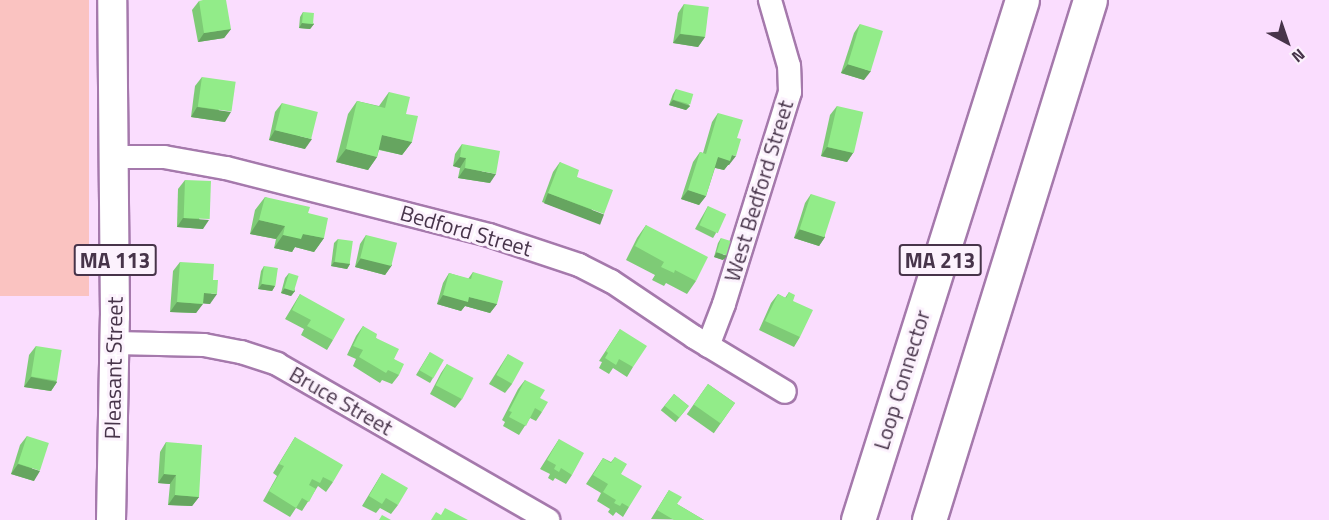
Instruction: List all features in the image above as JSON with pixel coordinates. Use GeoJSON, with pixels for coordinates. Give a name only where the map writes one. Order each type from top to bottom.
{"type":"FeatureCollection","features":[{"type":"Feature","properties":{"kind":"highway","name":"Loop Connector"},"geometry":{"type":"LineString","coordinates":[[858,520],[1022,0]]}},
{"type":"Feature","properties":{"kind":"highway","name":"MA 213"},"geometry":{"type":"LineString","coordinates":[[929,520],[1090,0]]}},
{"type":"Feature","properties":{"kind":"main road","name":"Pleasant Street"},"geometry":{"type":"LineString","coordinates":[[111,520],[115,343],[112,0]]}},
{"type":"Feature","properties":{"kind":"street","name":"West Bedford Street"},"geometry":{"type":"LineString","coordinates":[[708,346],[724,304],[790,92],[789,66],[770,0]]}},
{"type":"Feature","properties":{"kind":"street","name":"Bedford Street"},"geometry":{"type":"LineString","coordinates":[[115,157],[164,157],[226,168],[489,235],[579,265],[611,282],[708,346],[785,392]]}},
{"type":"Feature","properties":{"kind":"street","name":"Bruce Street"},"geometry":{"type":"LineString","coordinates":[[115,343],[204,345],[242,352],[276,364],[548,520]]}},
{"type":"Feature","properties":{"kind":"shaded area"},"geometry":{"type":"Polygon","coordinates":[[[0,0],[89,0],[89,296],[0,296],[0,0]]]}},
{"type":"Feature","properties":{"kind":"building"},"geometry":{"type":"Polygon","coordinates":[[[226,0],[231,29],[204,33],[199,1],[226,0]]]}},
{"type":"Feature","properties":{"kind":"building"},"geometry":{"type":"Polygon","coordinates":[[[684,4],[709,7],[705,37],[680,34],[684,4]]]}},
{"type":"Feature","properties":{"kind":"building"},"geometry":{"type":"Polygon","coordinates":[[[303,12],[314,13],[313,24],[302,23],[303,12]]]}},
{"type":"Feature","properties":{"kind":"building"},"geometry":{"type":"Polygon","coordinates":[[[860,24],[883,31],[871,71],[848,64],[860,24]]]}},
{"type":"Feature","properties":{"kind":"building"},"geometry":{"type":"Polygon","coordinates":[[[202,77],[236,82],[231,111],[198,107],[202,77]]]}},
{"type":"Feature","properties":{"kind":"building"},"geometry":{"type":"Polygon","coordinates":[[[676,89],[693,94],[690,105],[673,100],[676,89]]]}},
{"type":"Feature","properties":{"kind":"building"},"geometry":{"type":"Polygon","coordinates":[[[389,92],[410,97],[406,114],[418,116],[412,142],[382,135],[377,157],[346,149],[357,101],[385,108],[389,92]]]}},
{"type":"Feature","properties":{"kind":"building"},"geometry":{"type":"Polygon","coordinates":[[[282,103],[318,112],[311,139],[275,130],[282,103]]]}},
{"type":"Feature","properties":{"kind":"building"},"geometry":{"type":"Polygon","coordinates":[[[837,106],[863,112],[854,153],[828,147],[837,106]]]}},
{"type":"Feature","properties":{"kind":"building"},"geometry":{"type":"Polygon","coordinates":[[[718,113],[743,120],[737,138],[741,139],[736,156],[732,155],[730,161],[718,157],[706,196],[688,190],[700,152],[706,154],[718,113]]]}},
{"type":"Feature","properties":{"kind":"building"},"geometry":{"type":"Polygon","coordinates":[[[462,144],[500,151],[496,174],[465,168],[466,158],[460,157],[462,144]]]}},
{"type":"Feature","properties":{"kind":"building"},"geometry":{"type":"Polygon","coordinates":[[[560,162],[579,170],[577,177],[613,190],[604,214],[548,193],[560,162]]]}},
{"type":"Feature","properties":{"kind":"building"},"geometry":{"type":"Polygon","coordinates":[[[185,180],[211,181],[210,219],[184,218],[185,180]]]}},
{"type":"Feature","properties":{"kind":"building"},"geometry":{"type":"Polygon","coordinates":[[[811,194],[836,202],[824,237],[800,229],[811,194]]]}},
{"type":"Feature","properties":{"kind":"building"},"geometry":{"type":"Polygon","coordinates":[[[265,197],[310,207],[308,213],[328,218],[324,238],[303,234],[301,239],[283,235],[285,226],[259,220],[265,197]]]}},
{"type":"Feature","properties":{"kind":"building"},"geometry":{"type":"Polygon","coordinates":[[[708,206],[726,214],[718,233],[699,225],[708,206]]]}},
{"type":"Feature","properties":{"kind":"building"},"geometry":{"type":"Polygon","coordinates":[[[646,225],[708,257],[696,281],[675,270],[674,273],[661,267],[664,262],[635,246],[646,225]]]}},
{"type":"Feature","properties":{"kind":"building"},"geometry":{"type":"Polygon","coordinates":[[[366,235],[397,243],[391,266],[360,258],[366,235]]]}},
{"type":"Feature","properties":{"kind":"building"},"geometry":{"type":"Polygon","coordinates":[[[721,238],[731,241],[726,255],[717,252],[721,238]]]}},
{"type":"Feature","properties":{"kind":"building"},"geometry":{"type":"Polygon","coordinates":[[[338,239],[353,241],[350,264],[335,262],[338,239]]]}},
{"type":"Feature","properties":{"kind":"building"},"geometry":{"type":"Polygon","coordinates":[[[180,262],[214,264],[213,280],[218,280],[217,294],[204,293],[203,304],[177,302],[180,262]]]}},
{"type":"Feature","properties":{"kind":"building"},"geometry":{"type":"Polygon","coordinates":[[[264,266],[278,268],[275,286],[261,284],[264,266]]]}},
{"type":"Feature","properties":{"kind":"building"},"geometry":{"type":"Polygon","coordinates":[[[473,272],[503,281],[497,304],[469,297],[468,302],[443,295],[449,273],[471,279],[473,272]]]}},
{"type":"Feature","properties":{"kind":"building"},"geometry":{"type":"Polygon","coordinates":[[[289,273],[299,276],[294,291],[284,288],[289,273]]]}},
{"type":"Feature","properties":{"kind":"building"},"geometry":{"type":"Polygon","coordinates":[[[789,292],[795,295],[793,301],[813,310],[800,337],[765,321],[778,294],[786,298],[789,292]]]}},
{"type":"Feature","properties":{"kind":"building"},"geometry":{"type":"Polygon","coordinates":[[[300,294],[345,319],[333,340],[307,326],[311,320],[292,310],[300,294]]]}},
{"type":"Feature","properties":{"kind":"building"},"geometry":{"type":"Polygon","coordinates":[[[363,326],[377,334],[376,338],[399,349],[394,359],[404,364],[399,375],[388,370],[386,373],[359,357],[363,350],[353,346],[363,326]]]}},
{"type":"Feature","properties":{"kind":"building"},"geometry":{"type":"Polygon","coordinates":[[[620,329],[647,346],[633,367],[619,359],[616,365],[605,358],[608,353],[606,351],[620,329]]]}},
{"type":"Feature","properties":{"kind":"building"},"geometry":{"type":"Polygon","coordinates":[[[36,346],[62,350],[57,381],[31,377],[36,346]]]}},
{"type":"Feature","properties":{"kind":"building"},"geometry":{"type":"Polygon","coordinates":[[[430,352],[444,360],[433,378],[420,370],[430,352]]]}},
{"type":"Feature","properties":{"kind":"building"},"geometry":{"type":"Polygon","coordinates":[[[508,354],[524,363],[512,384],[496,375],[508,354]]]}},
{"type":"Feature","properties":{"kind":"building"},"geometry":{"type":"Polygon","coordinates":[[[447,364],[473,378],[462,399],[436,385],[447,364]]]}},
{"type":"Feature","properties":{"kind":"building"},"geometry":{"type":"Polygon","coordinates":[[[525,380],[545,390],[540,398],[548,402],[542,412],[535,408],[526,426],[509,417],[512,412],[509,411],[525,380]]]}},
{"type":"Feature","properties":{"kind":"building"},"geometry":{"type":"Polygon","coordinates":[[[708,384],[735,403],[721,423],[694,404],[708,384]]]}},
{"type":"Feature","properties":{"kind":"building"},"geometry":{"type":"Polygon","coordinates":[[[674,394],[689,406],[679,418],[665,406],[674,394]]]}},
{"type":"Feature","properties":{"kind":"building"},"geometry":{"type":"Polygon","coordinates":[[[27,436],[49,443],[40,471],[18,464],[27,436]]]}},
{"type":"Feature","properties":{"kind":"building"},"geometry":{"type":"Polygon","coordinates":[[[295,437],[343,465],[333,482],[323,477],[320,483],[312,479],[309,485],[316,489],[309,502],[302,498],[296,508],[269,491],[284,466],[279,464],[295,437]]]}},
{"type":"Feature","properties":{"kind":"building"},"geometry":{"type":"Polygon","coordinates":[[[559,439],[584,453],[572,475],[561,468],[559,472],[554,469],[556,465],[547,460],[559,439]]]}},
{"type":"Feature","properties":{"kind":"building"},"geometry":{"type":"Polygon","coordinates":[[[166,442],[202,445],[199,497],[175,495],[176,475],[164,474],[166,442]]]}},
{"type":"Feature","properties":{"kind":"building"},"geometry":{"type":"Polygon","coordinates":[[[615,457],[627,464],[621,474],[642,486],[629,507],[622,503],[620,506],[614,503],[616,500],[603,492],[608,484],[593,475],[603,458],[611,463],[615,457]]]}},
{"type":"Feature","properties":{"kind":"building"},"geometry":{"type":"Polygon","coordinates":[[[382,473],[408,488],[398,505],[386,498],[382,504],[369,496],[382,473]]]}},
{"type":"Feature","properties":{"kind":"building"},"geometry":{"type":"Polygon","coordinates":[[[669,490],[682,497],[677,504],[704,520],[674,520],[657,510],[669,490]]]}},
{"type":"Feature","properties":{"kind":"building"},"geometry":{"type":"Polygon","coordinates":[[[445,508],[468,520],[431,520],[436,512],[441,515],[445,508]]]}},
{"type":"Feature","properties":{"kind":"building"},"geometry":{"type":"Polygon","coordinates":[[[382,515],[391,520],[379,520],[382,515]]]}}]}
